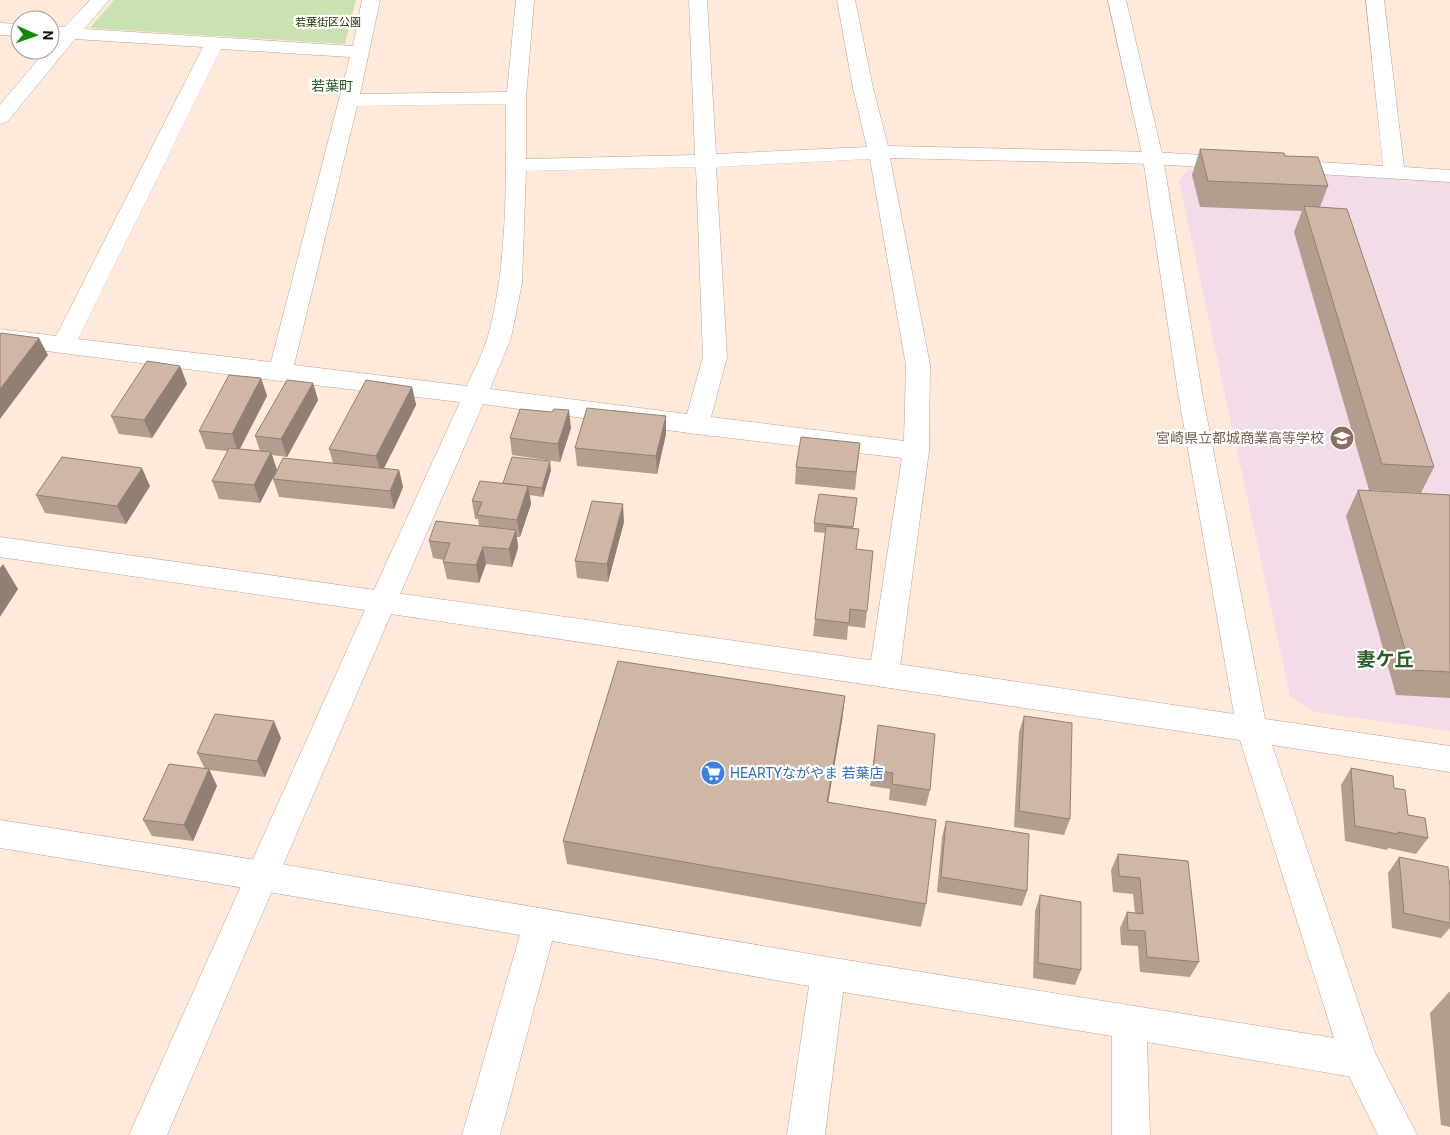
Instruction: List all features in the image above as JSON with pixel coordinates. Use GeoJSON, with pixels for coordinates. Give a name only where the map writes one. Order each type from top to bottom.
{"type":"FeatureCollection","features":[{"type":"Feature","properties":{"kind":"street"},"geometry":{"type":"LineString","coordinates":[[60,33],[100,0]]}},
{"type":"Feature","properties":{"kind":"street"},"geometry":{"type":"LineString","coordinates":[[280,373],[349,100],[371,0]]}},
{"type":"Feature","properties":{"kind":"street"},"geometry":{"type":"LineString","coordinates":[[148,1135],[499,338],[511,283],[516,165],[516,98],[525,0]]}},
{"type":"Feature","properties":{"kind":"street"},"geometry":{"type":"LineString","coordinates":[[696,425],[715,357],[698,0]]}},
{"type":"Feature","properties":{"kind":"street"},"geometry":{"type":"LineString","coordinates":[[846,0],[863,88],[879,153],[918,365],[916,451],[884,674]]}},
{"type":"Feature","properties":{"kind":"street"},"geometry":{"type":"LineString","coordinates":[[1117,0],[1153,158],[1190,392],[1252,731],[1359,1060],[1398,1135]]}},
{"type":"Feature","properties":{"kind":"street"},"geometry":{"type":"LineString","coordinates":[[1374,0],[1394,172]]}},
{"type":"Feature","properties":{"kind":"street"},"geometry":{"type":"LineString","coordinates":[[60,33],[360,52]]}},
{"type":"Feature","properties":{"kind":"street"},"geometry":{"type":"LineString","coordinates":[[63,345],[215,42]]}},
{"type":"Feature","properties":{"kind":"street"},"geometry":{"type":"LineString","coordinates":[[0,118],[41,60]]}},
{"type":"Feature","properties":{"kind":"street"},"geometry":{"type":"LineString","coordinates":[[349,100],[516,98]]}},
{"type":"Feature","properties":{"kind":"street"},"geometry":{"type":"LineString","coordinates":[[516,165],[706,161],[879,153],[1153,158],[1450,176]]}},
{"type":"Feature","properties":{"kind":"street"},"geometry":{"type":"LineString","coordinates":[[0,337],[916,451]]}},
{"type":"Feature","properties":{"kind":"street"},"geometry":{"type":"LineString","coordinates":[[0,547],[884,674],[1252,731],[1450,759]]}},
{"type":"Feature","properties":{"kind":"street"},"geometry":{"type":"LineString","coordinates":[[0,834],[263,876],[828,973],[1359,1060]]}},
{"type":"Feature","properties":{"kind":"street"},"geometry":{"type":"LineString","coordinates":[[481,1135],[540,924]]}},
{"type":"Feature","properties":{"kind":"street"},"geometry":{"type":"LineString","coordinates":[[806,1135],[828,973]]}},
{"type":"Feature","properties":{"kind":"street"},"geometry":{"type":"LineString","coordinates":[[1129,1021],[1131,1135]]}},
{"type":"Feature","properties":{"kind":"shaded area","name":"宮崎県立都城商業高等学校"},"geometry":{"type":"Polygon","coordinates":[[[1188,169],[1450,180],[1450,731],[1315,712],[1290,696],[1179,181],[1188,169]]]}},
{"type":"Feature","properties":{"kind":"green space","name":"若葉街区公園"},"geometry":{"type":"Polygon","coordinates":[[[114,0],[356,0],[345,44],[90,28],[114,0]]]}},
{"type":"Feature","properties":{"kind":"building"},"geometry":{"type":"Polygon","coordinates":[[[1200,149],[1284,153],[1285,156],[1318,157],[1328,186],[1208,181],[1200,149]]]}},
{"type":"Feature","properties":{"kind":"building"},"geometry":{"type":"Polygon","coordinates":[[[1304,206],[1347,209],[1434,467],[1382,464],[1304,206]]]}},
{"type":"Feature","properties":{"kind":"building"},"geometry":{"type":"Polygon","coordinates":[[[0,334],[39,338],[0,389],[0,334]]]}},
{"type":"Feature","properties":{"kind":"building"},"geometry":{"type":"Polygon","coordinates":[[[147,361],[180,366],[144,420],[111,416],[147,361]]]}},
{"type":"Feature","properties":{"kind":"building"},"geometry":{"type":"Polygon","coordinates":[[[229,375],[261,378],[232,434],[199,431],[229,375]]]}},
{"type":"Feature","properties":{"kind":"building"},"geometry":{"type":"Polygon","coordinates":[[[287,380],[313,383],[281,439],[255,436],[287,380]]]}},
{"type":"Feature","properties":{"kind":"building"},"geometry":{"type":"Polygon","coordinates":[[[366,380],[412,387],[376,456],[329,449],[366,380]]]}},
{"type":"Feature","properties":{"kind":"building"},"geometry":{"type":"Polygon","coordinates":[[[587,408],[666,416],[656,456],[575,448],[587,408]]]}},
{"type":"Feature","properties":{"kind":"building"},"geometry":{"type":"Polygon","coordinates":[[[520,409],[552,412],[554,409],[569,410],[558,444],[510,438],[520,409]]]}},
{"type":"Feature","properties":{"kind":"building"},"geometry":{"type":"Polygon","coordinates":[[[801,437],[860,443],[856,472],[796,467],[801,437]]]}},
{"type":"Feature","properties":{"kind":"building"},"geometry":{"type":"Polygon","coordinates":[[[229,448],[271,452],[254,485],[212,481],[229,448]]]}},
{"type":"Feature","properties":{"kind":"building"},"geometry":{"type":"Polygon","coordinates":[[[62,457],[142,468],[117,506],[36,495],[62,457]]]}},
{"type":"Feature","properties":{"kind":"building"},"geometry":{"type":"Polygon","coordinates":[[[512,457],[550,461],[542,488],[503,483],[512,457]]]}},
{"type":"Feature","properties":{"kind":"building"},"geometry":{"type":"Polygon","coordinates":[[[283,458],[399,470],[390,491],[273,479],[283,458]]]}},
{"type":"Feature","properties":{"kind":"building"},"geometry":{"type":"Polygon","coordinates":[[[480,481],[528,486],[517,520],[477,515],[482,502],[472,501],[480,481]]]}},
{"type":"Feature","properties":{"kind":"building"},"geometry":{"type":"Polygon","coordinates":[[[1358,490],[1450,495],[1450,672],[1411,670],[1358,490]]]}},
{"type":"Feature","properties":{"kind":"building"},"geometry":{"type":"Polygon","coordinates":[[[819,494],[857,498],[853,527],[814,523],[819,494]]]}},
{"type":"Feature","properties":{"kind":"building"},"geometry":{"type":"Polygon","coordinates":[[[592,501],[623,504],[607,564],[575,561],[592,501]]]}},
{"type":"Feature","properties":{"kind":"building"},"geometry":{"type":"Polygon","coordinates":[[[436,521],[516,530],[509,549],[483,547],[476,565],[443,562],[450,543],[429,541],[436,521]]]}},
{"type":"Feature","properties":{"kind":"building"},"geometry":{"type":"Polygon","coordinates":[[[826,526],[859,529],[856,549],[873,551],[867,611],[850,609],[849,623],[815,619],[826,526]]]}},
{"type":"Feature","properties":{"kind":"building","name":"HEARTYながやま 若葉店"},"geometry":{"type":"Polygon","coordinates":[[[618,661],[845,696],[827,802],[936,820],[926,904],[563,841],[618,661]]]}},
{"type":"Feature","properties":{"kind":"building"},"geometry":{"type":"Polygon","coordinates":[[[215,714],[274,721],[257,761],[197,753],[215,714]]]}},
{"type":"Feature","properties":{"kind":"building"},"geometry":{"type":"Polygon","coordinates":[[[1024,716],[1072,723],[1070,819],[1019,811],[1024,716]]]}},
{"type":"Feature","properties":{"kind":"building"},"geometry":{"type":"Polygon","coordinates":[[[878,725],[935,734],[930,790],[892,784],[893,773],[873,770],[878,725]]]}},
{"type":"Feature","properties":{"kind":"building"},"geometry":{"type":"Polygon","coordinates":[[[169,764],[209,769],[184,825],[143,820],[169,764]]]}},
{"type":"Feature","properties":{"kind":"building"},"geometry":{"type":"Polygon","coordinates":[[[1351,768],[1393,776],[1394,788],[1405,790],[1408,815],[1425,818],[1428,838],[1355,826],[1351,768]]]}},
{"type":"Feature","properties":{"kind":"building"},"geometry":{"type":"Polygon","coordinates":[[[946,821],[1029,834],[1027,891],[941,877],[946,821]]]}},
{"type":"Feature","properties":{"kind":"building"},"geometry":{"type":"Polygon","coordinates":[[[1118,854],[1188,861],[1199,962],[1147,957],[1145,931],[1128,930],[1127,912],[1143,914],[1140,878],[1119,876],[1118,854]]]}},
{"type":"Feature","properties":{"kind":"building"},"geometry":{"type":"Polygon","coordinates":[[[1399,857],[1448,867],[1450,923],[1404,913],[1399,857]]]}},
{"type":"Feature","properties":{"kind":"building"},"geometry":{"type":"Polygon","coordinates":[[[1040,895],[1081,902],[1081,970],[1038,963],[1040,895]]]}},
{"type":"Feature","properties":{"kind":"place","name":"宮崎県立都城商業高等学校"},"geometry":{"type":"Point","coordinates":[1342,438]}},
{"type":"Feature","properties":{"kind":"place","name":"HEARTYながやま 若葉店"},"geometry":{"type":"Point","coordinates":[713,773]}},
{"type":"Feature","properties":{"kind":"district","name":"若葉町"},"geometry":{"type":"Point","coordinates":[332,86]}},
{"type":"Feature","properties":{"kind":"district","name":"妻ケ丘"},"geometry":{"type":"Point","coordinates":[1385,659]}}]}
